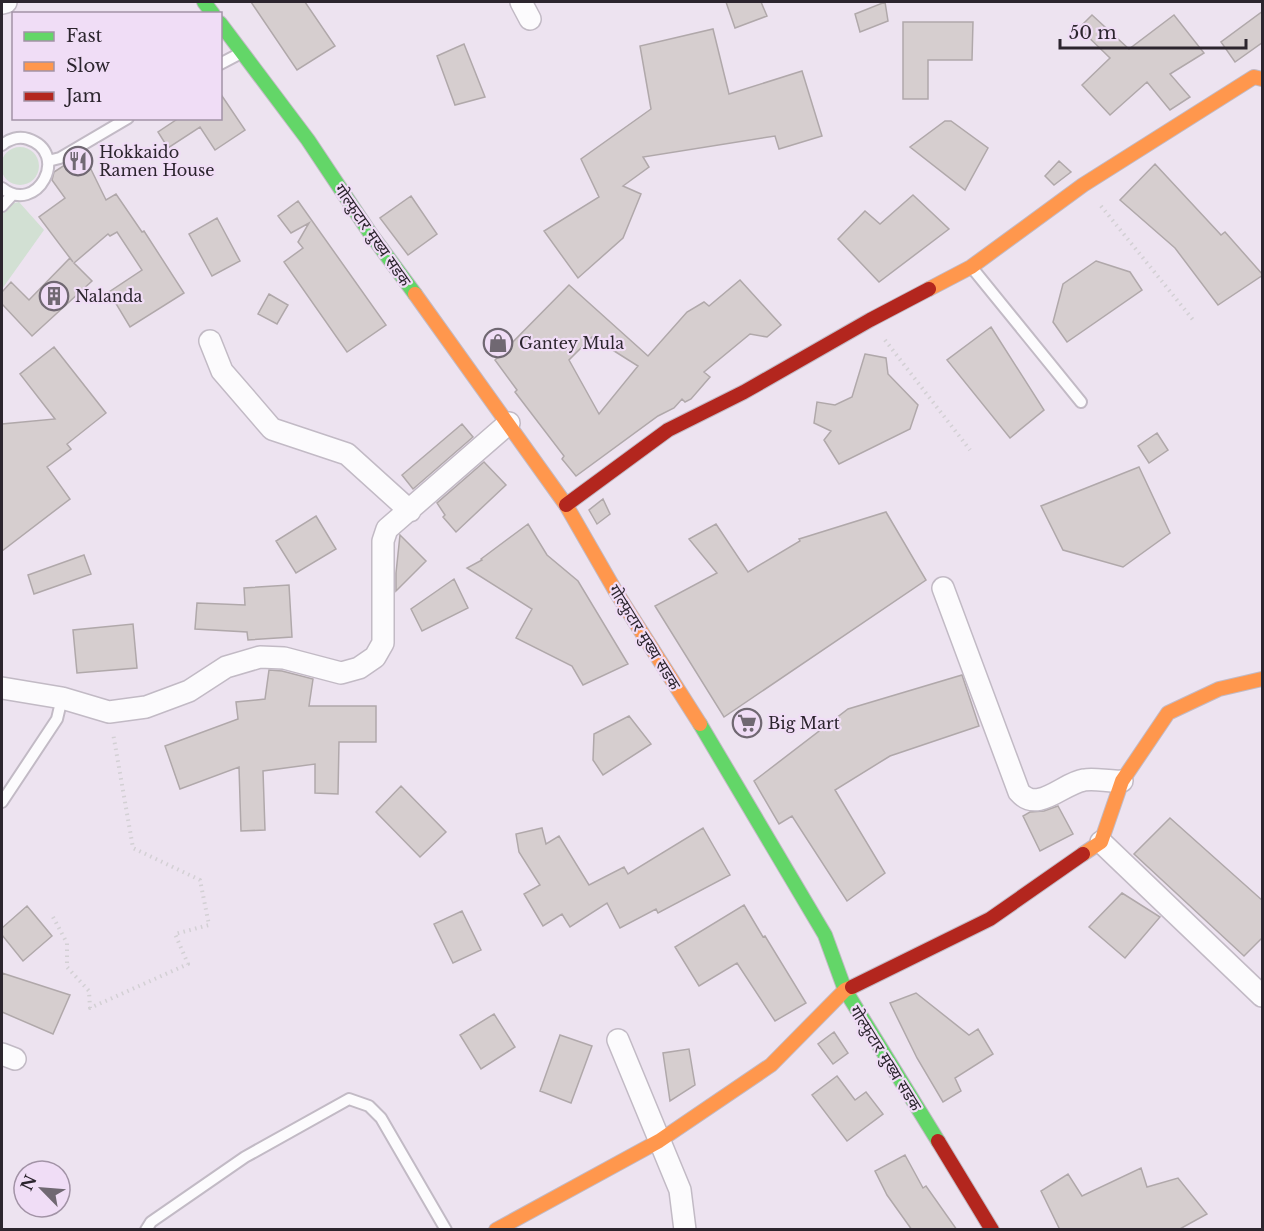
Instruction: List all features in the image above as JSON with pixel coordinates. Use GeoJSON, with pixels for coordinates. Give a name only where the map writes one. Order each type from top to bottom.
{"type":"FeatureCollection","features":[{"type":"Feature","properties":{"kind":"street"},"geometry":{"type":"LineString","coordinates":[[2,3],[6,2]]}},
{"type":"Feature","properties":{"kind":"street","name":"गोल्फुटार मुख्य सडक"},"geometry":{"type":"LineString","coordinates":[[222,26],[308,140],[377,242],[566,505],[616,592],[694,714],[825,935],[845,990],[992,1230]]}},
{"type":"Feature","properties":{"kind":"street"},"geometry":{"type":"LineString","coordinates":[[566,505],[668,430],[744,392],[870,320],[971,267],[1083,185],[1254,77],[1263,78]]}},
{"type":"Feature","properties":{"kind":"street"},"geometry":{"type":"LineString","coordinates":[[210,341],[222,371],[272,429],[347,454],[410,512]]}},
{"type":"Feature","properties":{"kind":"street"},"geometry":{"type":"LineString","coordinates":[[2,688],[62,698],[109,712],[146,707],[189,691],[226,667],[260,657],[284,658],[341,672],[359,669],[375,657],[383,643],[383,541],[387,529],[410,512],[509,423]]}},
{"type":"Feature","properties":{"kind":"street"},"geometry":{"type":"LineString","coordinates":[[943,588],[1019,792],[1023,797],[1033,801],[1060,792],[1081,780],[1122,781]]}},
{"type":"Feature","properties":{"kind":"street"},"geometry":{"type":"LineString","coordinates":[[496,1230],[659,1142],[771,1065],[845,990],[990,919],[1101,842],[1122,781],[1168,713],[1220,689],[1263,679]]}},
{"type":"Feature","properties":{"kind":"street"},"geometry":{"type":"LineString","coordinates":[[1101,842],[1263,996]]}},
{"type":"Feature","properties":{"kind":"street"},"geometry":{"type":"LineString","coordinates":[[618,1040],[680,1190],[685,1230]]}},
{"type":"Feature","properties":{"kind":"lane"},"geometry":{"type":"LineString","coordinates":[[222,63],[242,52]]}},
{"type":"Feature","properties":{"kind":"lane"},"geometry":{"type":"LineString","coordinates":[[48,161],[60,158],[125,120]]}},
{"type":"Feature","properties":{"kind":"lane"},"geometry":{"type":"LineString","coordinates":[[2,145],[13,139],[31,140],[45,152],[48,161],[45,180],[31,192],[22,195],[13,194],[2,188]]}},
{"type":"Feature","properties":{"kind":"lane"},"geometry":{"type":"LineString","coordinates":[[2,206],[13,194]]}},
{"type":"Feature","properties":{"kind":"lane"},"geometry":{"type":"LineString","coordinates":[[971,267],[1081,402]]}},
{"type":"Feature","properties":{"kind":"lane"},"geometry":{"type":"LineString","coordinates":[[2,802],[57,719],[62,698]]}},
{"type":"Feature","properties":{"kind":"lane"},"geometry":{"type":"LineString","coordinates":[[146,1230],[151,1222],[244,1157],[349,1099],[369,1106],[381,1118],[446,1230]]}},
{"type":"Feature","properties":{"kind":"path"},"geometry":{"type":"LineString","coordinates":[[1083,185],[1194,321]]}},
{"type":"Feature","properties":{"kind":"path"},"geometry":{"type":"LineString","coordinates":[[870,320],[970,450]]}},
{"type":"Feature","properties":{"kind":"path"},"geometry":{"type":"LineString","coordinates":[[53,917],[67,944],[67,967],[89,991],[90,1008],[188,964],[175,934],[209,925],[200,880],[133,848],[109,712]]}},
{"type":"Feature","properties":{"kind":"green space"},"geometry":{"type":"Polygon","coordinates":[[[20,147],[34,152],[39,166],[34,180],[20,185],[6,180],[1,166],[6,152],[20,147]]]}},
{"type":"Feature","properties":{"kind":"green space"},"geometry":{"type":"Polygon","coordinates":[[[19,202],[44,230],[2,289],[2,206],[19,202]]]}},
{"type":"Feature","properties":{"kind":"building"},"geometry":{"type":"Polygon","coordinates":[[[251,2],[305,2],[335,46],[297,70],[251,2]]]}},
{"type":"Feature","properties":{"kind":"building"},"geometry":{"type":"Polygon","coordinates":[[[726,2],[761,2],[767,16],[735,28],[726,2]]]}},
{"type":"Feature","properties":{"kind":"building"},"geometry":{"type":"Polygon","coordinates":[[[885,2],[888,21],[860,32],[855,14],[885,2]]]}},
{"type":"Feature","properties":{"kind":"building"},"geometry":{"type":"Polygon","coordinates":[[[1263,11],[1263,42],[1235,62],[1221,42],[1263,11]]]}},
{"type":"Feature","properties":{"kind":"building"},"geometry":{"type":"Polygon","coordinates":[[[1092,15],[1129,49],[1174,15],[1204,53],[1170,74],[1190,97],[1170,110],[1147,82],[1110,115],[1082,85],[1110,58],[1079,28],[1092,15]]]}},
{"type":"Feature","properties":{"kind":"building"},"geometry":{"type":"Polygon","coordinates":[[[903,22],[973,22],[972,60],[928,60],[928,99],[903,99],[903,22]]]}},
{"type":"Feature","properties":{"kind":"building"},"geometry":{"type":"Polygon","coordinates":[[[713,29],[729,94],[802,71],[822,136],[779,149],[775,136],[643,157],[649,167],[623,186],[641,194],[623,238],[578,278],[544,231],[599,197],[581,159],[651,109],[640,46],[713,29]]]}},
{"type":"Feature","properties":{"kind":"building"},"geometry":{"type":"Polygon","coordinates":[[[464,44],[485,97],[455,105],[437,56],[464,44]]]}},
{"type":"Feature","properties":{"kind":"building"},"geometry":{"type":"Polygon","coordinates":[[[222,96],[245,130],[215,150],[200,127],[168,148],[158,132],[176,120],[222,120],[222,96]]]}},
{"type":"Feature","properties":{"kind":"building"},"geometry":{"type":"Polygon","coordinates":[[[945,121],[951,121],[988,148],[965,190],[910,147],[945,121]]]}},
{"type":"Feature","properties":{"kind":"building"},"geometry":{"type":"Polygon","coordinates":[[[83,153],[106,200],[116,194],[142,232],[144,231],[184,293],[130,327],[109,292],[142,270],[117,232],[110,236],[108,234],[74,263],[92,281],[32,336],[2,304],[2,292],[11,282],[29,300],[70,258],[39,217],[65,198],[52,180],[54,172],[83,153]]]}},
{"type":"Feature","properties":{"kind":"building"},"geometry":{"type":"Polygon","coordinates":[[[1059,161],[1071,172],[1054,185],[1045,176],[1059,161]]]}},
{"type":"Feature","properties":{"kind":"building"},"geometry":{"type":"Polygon","coordinates":[[[1155,164],[1221,235],[1225,232],[1263,275],[1218,305],[1175,248],[1120,200],[1155,164]]]}},
{"type":"Feature","properties":{"kind":"building"},"geometry":{"type":"Polygon","coordinates":[[[913,195],[949,229],[879,282],[838,239],[865,211],[880,224],[913,195]]]}},
{"type":"Feature","properties":{"kind":"building"},"geometry":{"type":"Polygon","coordinates":[[[411,196],[437,234],[408,255],[380,218],[411,196]]]}},
{"type":"Feature","properties":{"kind":"building"},"geometry":{"type":"Polygon","coordinates":[[[298,201],[386,325],[347,352],[284,262],[303,248],[298,242],[309,223],[291,233],[278,216],[298,201]]]}},
{"type":"Feature","properties":{"kind":"building"},"geometry":{"type":"Polygon","coordinates":[[[217,218],[240,261],[212,276],[189,234],[217,218]]]}},
{"type":"Feature","properties":{"kind":"building"},"geometry":{"type":"Polygon","coordinates":[[[1096,261],[1130,272],[1142,290],[1067,342],[1053,322],[1063,284],[1096,261]]]}},
{"type":"Feature","properties":{"kind":"building"},"geometry":{"type":"Polygon","coordinates":[[[740,280],[781,325],[767,337],[750,334],[704,372],[710,377],[691,399],[685,402],[682,399],[674,408],[658,416],[576,476],[562,459],[564,456],[515,392],[517,390],[495,360],[569,285],[648,356],[687,312],[704,302],[709,306],[740,280]],[[592,337],[569,360],[599,414],[638,366],[592,337]]]}},
{"type":"Feature","properties":{"kind":"building"},"geometry":{"type":"Polygon","coordinates":[[[269,294],[288,305],[277,324],[258,314],[269,294]]]}},
{"type":"Feature","properties":{"kind":"building"},"geometry":{"type":"Polygon","coordinates":[[[991,327],[1044,410],[1010,438],[947,360],[991,327]]]}},
{"type":"Feature","properties":{"kind":"building"},"geometry":{"type":"Polygon","coordinates":[[[54,347],[106,413],[67,444],[71,449],[47,467],[70,499],[2,551],[2,424],[55,419],[20,374],[54,347]]]}},
{"type":"Feature","properties":{"kind":"building"},"geometry":{"type":"Polygon","coordinates":[[[865,354],[886,358],[888,374],[918,405],[910,429],[839,464],[824,440],[831,431],[814,423],[817,402],[835,405],[852,397],[865,354]]]}},
{"type":"Feature","properties":{"kind":"building"},"geometry":{"type":"Polygon","coordinates":[[[462,424],[473,437],[413,489],[402,475],[462,424]]]}},
{"type":"Feature","properties":{"kind":"building"},"geometry":{"type":"Polygon","coordinates":[[[1157,433],[1168,450],[1149,463],[1138,446],[1157,433]]]}},
{"type":"Feature","properties":{"kind":"building"},"geometry":{"type":"Polygon","coordinates":[[[484,462],[506,485],[456,532],[443,517],[445,515],[437,503],[484,462]]]}},
{"type":"Feature","properties":{"kind":"building"},"geometry":{"type":"Polygon","coordinates":[[[1139,467],[1170,533],[1123,567],[1063,550],[1041,506],[1139,467]]]}},
{"type":"Feature","properties":{"kind":"building"},"geometry":{"type":"Polygon","coordinates":[[[603,499],[610,514],[597,524],[589,510],[603,499]]]}},
{"type":"Feature","properties":{"kind":"building"},"geometry":{"type":"Polygon","coordinates":[[[886,512],[926,580],[724,717],[655,606],[717,573],[689,539],[716,524],[748,572],[800,541],[799,539],[886,512]]]}},
{"type":"Feature","properties":{"kind":"building"},"geometry":{"type":"Polygon","coordinates":[[[316,516],[336,549],[296,573],[276,541],[316,516]]]}},
{"type":"Feature","properties":{"kind":"building"},"geometry":{"type":"Polygon","coordinates":[[[528,524],[547,555],[578,581],[628,664],[583,685],[572,666],[516,638],[532,609],[467,568],[482,560],[528,524]]]}},
{"type":"Feature","properties":{"kind":"building"},"geometry":{"type":"Polygon","coordinates":[[[400,535],[426,561],[396,591],[396,573],[400,535]]]}},
{"type":"Feature","properties":{"kind":"building"},"geometry":{"type":"Polygon","coordinates":[[[84,555],[91,574],[34,594],[28,575],[84,555]]]}},
{"type":"Feature","properties":{"kind":"building"},"geometry":{"type":"Polygon","coordinates":[[[454,579],[468,608],[422,631],[411,609],[454,579]]]}},
{"type":"Feature","properties":{"kind":"building"},"geometry":{"type":"Polygon","coordinates":[[[289,585],[292,637],[248,640],[247,632],[195,629],[197,603],[245,605],[244,588],[289,585]]]}},
{"type":"Feature","properties":{"kind":"building"},"geometry":{"type":"Polygon","coordinates":[[[133,624],[137,668],[77,673],[73,630],[133,624]]]}},
{"type":"Feature","properties":{"kind":"building"},"geometry":{"type":"Polygon","coordinates":[[[269,670],[313,679],[309,706],[376,706],[376,742],[339,742],[338,794],[315,793],[315,764],[263,771],[265,830],[241,831],[239,767],[180,789],[165,746],[238,719],[236,702],[265,699],[269,670]]]}},
{"type":"Feature","properties":{"kind":"building"},"geometry":{"type":"Polygon","coordinates":[[[962,675],[979,726],[890,756],[835,790],[885,873],[847,901],[792,816],[779,824],[754,781],[848,709],[962,675]]]}},
{"type":"Feature","properties":{"kind":"building"},"geometry":{"type":"Polygon","coordinates":[[[629,716],[651,744],[603,775],[593,760],[594,734],[629,716]]]}},
{"type":"Feature","properties":{"kind":"building"},"geometry":{"type":"Polygon","coordinates":[[[401,786],[446,832],[420,857],[376,812],[401,786]]]}},
{"type":"Feature","properties":{"kind":"building"},"geometry":{"type":"Polygon","coordinates":[[[1058,806],[1073,834],[1040,851],[1023,816],[1030,812],[1044,811],[1058,806]]]}},
{"type":"Feature","properties":{"kind":"building"},"geometry":{"type":"Polygon","coordinates":[[[1170,818],[1263,901],[1263,937],[1244,956],[1134,854],[1170,818]]]}},
{"type":"Feature","properties":{"kind":"building"},"geometry":{"type":"Polygon","coordinates":[[[542,828],[546,844],[559,836],[589,885],[624,867],[628,874],[703,828],[730,875],[658,913],[656,909],[620,928],[607,903],[570,927],[562,914],[543,926],[524,894],[540,885],[519,852],[516,834],[542,828]]]}},
{"type":"Feature","properties":{"kind":"building"},"geometry":{"type":"Polygon","coordinates":[[[1122,893],[1160,917],[1125,958],[1089,927],[1122,893]]]}},
{"type":"Feature","properties":{"kind":"building"},"geometry":{"type":"Polygon","coordinates":[[[744,905],[806,1003],[775,1021],[737,963],[699,986],[675,947],[744,905]]]}},
{"type":"Feature","properties":{"kind":"building"},"geometry":{"type":"Polygon","coordinates":[[[27,906],[52,936],[23,961],[2,935],[2,928],[27,906]]]}},
{"type":"Feature","properties":{"kind":"building"},"geometry":{"type":"Polygon","coordinates":[[[462,911],[481,950],[453,963],[434,924],[462,911]]]}},
{"type":"Feature","properties":{"kind":"building"},"geometry":{"type":"Polygon","coordinates":[[[2,973],[70,995],[53,1034],[2,1012],[2,973]]]}},
{"type":"Feature","properties":{"kind":"building"},"geometry":{"type":"Polygon","coordinates":[[[916,993],[969,1035],[978,1029],[993,1054],[955,1078],[961,1091],[943,1102],[917,1058],[890,1003],[916,993]]]}},
{"type":"Feature","properties":{"kind":"building"},"geometry":{"type":"Polygon","coordinates":[[[494,1014],[515,1047],[481,1069],[460,1035],[494,1014]]]}},
{"type":"Feature","properties":{"kind":"building"},"geometry":{"type":"Polygon","coordinates":[[[834,1032],[848,1053],[833,1064],[818,1044],[834,1032]]]}},
{"type":"Feature","properties":{"kind":"building"},"geometry":{"type":"Polygon","coordinates":[[[560,1035],[592,1046],[571,1103],[540,1091],[560,1035]]]}},
{"type":"Feature","properties":{"kind":"building"},"geometry":{"type":"Polygon","coordinates":[[[689,1049],[695,1085],[670,1101],[663,1053],[689,1049]]]}},
{"type":"Feature","properties":{"kind":"building"},"geometry":{"type":"Polygon","coordinates":[[[837,1076],[855,1100],[866,1092],[883,1114],[847,1141],[812,1095],[837,1076]]]}},
{"type":"Feature","properties":{"kind":"building"},"geometry":{"type":"Polygon","coordinates":[[[905,1155],[923,1188],[926,1186],[957,1230],[912,1230],[887,1195],[875,1171],[905,1155]]]}},
{"type":"Feature","properties":{"kind":"building"},"geometry":{"type":"Polygon","coordinates":[[[1141,1168],[1147,1187],[1178,1178],[1207,1214],[1178,1230],[1060,1230],[1041,1191],[1068,1174],[1082,1196],[1141,1168]]]}},
{"type":"Feature","properties":{"kind":"traffic: fast"},"geometry":{"type":"LineString","coordinates":[[204,2],[212,12]]}},
{"type":"Feature","properties":{"kind":"traffic: fast"},"geometry":{"type":"LineString","coordinates":[[222,26],[308,140],[370,233],[415,294]]}},
{"type":"Feature","properties":{"kind":"traffic: fast"},"geometry":{"type":"LineString","coordinates":[[700,724],[825,935],[845,990],[938,1141]]}},
{"type":"Feature","properties":{"kind":"traffic: slow"},"geometry":{"type":"LineString","coordinates":[[929,289],[971,267],[1083,185],[1254,77],[1262,79]]}},
{"type":"Feature","properties":{"kind":"traffic: slow"},"geometry":{"type":"LineString","coordinates":[[415,294],[566,505],[616,592],[700,724]]}},
{"type":"Feature","properties":{"kind":"traffic: slow"},"geometry":{"type":"LineString","coordinates":[[1083,854],[1101,842],[1122,781],[1168,713],[1219,689],[1262,679]]}},
{"type":"Feature","properties":{"kind":"traffic: slow"},"geometry":{"type":"LineString","coordinates":[[496,1230],[659,1141],[771,1065],[845,990],[852,987]]}},
{"type":"Feature","properties":{"kind":"traffic: jam"},"geometry":{"type":"LineString","coordinates":[[566,505],[668,430],[744,392],[929,289]]}},
{"type":"Feature","properties":{"kind":"traffic: jam"},"geometry":{"type":"LineString","coordinates":[[852,987],[990,919],[1083,854]]}},
{"type":"Feature","properties":{"kind":"traffic: jam"},"geometry":{"type":"LineString","coordinates":[[938,1141],[992,1230]]}},
{"type":"Feature","properties":{"kind":"place","name":"Hokkaido Ramen House"},"geometry":{"type":"Point","coordinates":[78,161]}},
{"type":"Feature","properties":{"kind":"place","name":"Nalanda"},"geometry":{"type":"Point","coordinates":[54,296]}},
{"type":"Feature","properties":{"kind":"place","name":"Gantey Mula"},"geometry":{"type":"Point","coordinates":[498,343]}},
{"type":"Feature","properties":{"kind":"place","name":"Big Mart"},"geometry":{"type":"Point","coordinates":[747,723]}}]}
